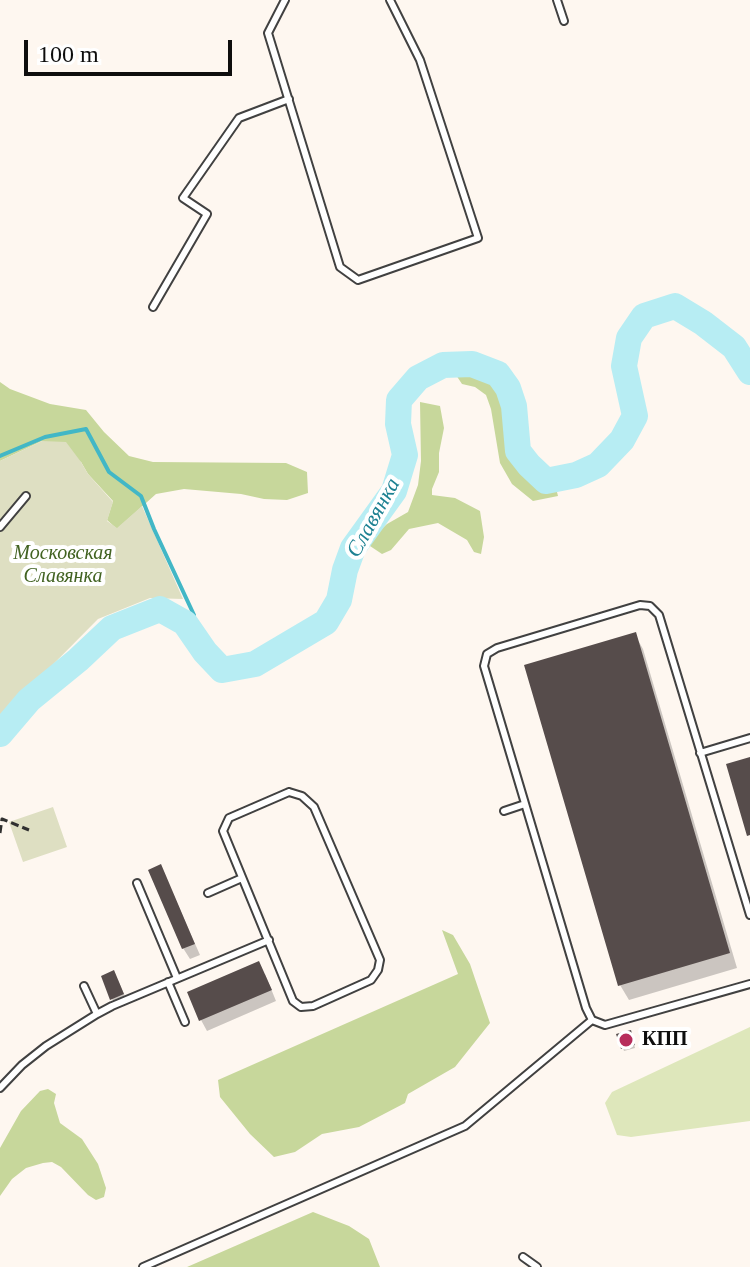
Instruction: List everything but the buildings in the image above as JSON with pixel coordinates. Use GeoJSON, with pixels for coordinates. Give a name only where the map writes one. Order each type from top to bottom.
{"type":"FeatureCollection","features":[{"type":"Feature","properties":{"kind":"lane"},"geometry":{"type":"LineString","coordinates":[[285,0],[268,33],[340,267],[358,280],[478,238],[420,60],[390,0]]}},
{"type":"Feature","properties":{"kind":"lane"},"geometry":{"type":"LineString","coordinates":[[557,0],[564,21]]}},
{"type":"Feature","properties":{"kind":"lane"},"geometry":{"type":"LineString","coordinates":[[153,307],[207,214],[183,198],[239,118],[289,99]]}},
{"type":"Feature","properties":{"kind":"lane"},"geometry":{"type":"LineString","coordinates":[[0,527],[26,496]]}},
{"type":"Feature","properties":{"kind":"lane"},"geometry":{"type":"LineString","coordinates":[[750,915],[659,615],[650,606],[640,605],[497,648],[487,654],[484,666],[592,1020],[605,1025],[750,984]]}},
{"type":"Feature","properties":{"kind":"lane"},"geometry":{"type":"LineString","coordinates":[[700,753],[750,738]]}},
{"type":"Feature","properties":{"kind":"lane"},"geometry":{"type":"LineString","coordinates":[[289,792],[302,796],[314,807],[380,960],[371,980],[313,1006],[301,1007],[293,1001],[242,878],[223,831],[229,818],[289,792]]}},
{"type":"Feature","properties":{"kind":"lane"},"geometry":{"type":"LineString","coordinates":[[504,811],[525,804]]}},
{"type":"Feature","properties":{"kind":"lane"},"geometry":{"type":"LineString","coordinates":[[208,893],[242,878]]}},
{"type":"Feature","properties":{"kind":"lane"},"geometry":{"type":"LineString","coordinates":[[137,883],[177,978]]}},
{"type":"Feature","properties":{"kind":"lane"},"geometry":{"type":"LineString","coordinates":[[0,1088],[46,1046],[97,1014],[269,940]]}},
{"type":"Feature","properties":{"kind":"lane"},"geometry":{"type":"LineString","coordinates":[[168,982],[185,1022]]}},
{"type":"Feature","properties":{"kind":"lane"},"geometry":{"type":"LineString","coordinates":[[84,986],[97,1014]]}},
{"type":"Feature","properties":{"kind":"lane"},"geometry":{"type":"LineString","coordinates":[[143,1267],[465,1126],[592,1020]]}},
{"type":"Feature","properties":{"kind":"lane"},"geometry":{"type":"LineString","coordinates":[[523,1257],[537,1267]]}},
{"type":"Feature","properties":{"kind":"path"},"geometry":{"type":"LineString","coordinates":[[0,833],[2,819],[29,830]]}},
{"type":"Feature","properties":{"kind":"green space"},"geometry":{"type":"Polygon","coordinates":[[[470,369],[493,379],[507,404],[508,437],[520,466],[541,485],[555,484],[558,496],[533,501],[512,484],[500,463],[486,395],[475,387],[462,384],[456,375],[470,369]]]}},
{"type":"Feature","properties":{"kind":"green space"},"geometry":{"type":"Polygon","coordinates":[[[0,382],[50,404],[86,410],[129,456],[153,462],[286,463],[307,472],[308,493],[287,500],[184,489],[156,494],[117,529],[107,520],[113,501],[81,462],[42,441],[0,461],[0,382]]]}},
{"type":"Feature","properties":{"kind":"green space"},"geometry":{"type":"Polygon","coordinates":[[[420,402],[440,406],[444,428],[439,472],[432,495],[455,498],[480,511],[484,537],[481,554],[474,552],[467,540],[438,523],[409,529],[391,550],[382,554],[370,546],[375,535],[387,524],[408,512],[418,485],[421,461],[420,402]]]}},
{"type":"Feature","properties":{"kind":"green space","name":"Московская Славянка"},"geometry":{"type":"Polygon","coordinates":[[[42,441],[66,442],[88,474],[113,502],[107,521],[117,528],[142,506],[183,599],[150,598],[98,619],[0,718],[0,461],[42,441]]]}},
{"type":"Feature","properties":{"kind":"green space"},"geometry":{"type":"Polygon","coordinates":[[[53,807],[67,847],[23,862],[9,822],[53,807]]]}},
{"type":"Feature","properties":{"kind":"green space"},"geometry":{"type":"Polygon","coordinates":[[[442,930],[453,935],[470,964],[490,1023],[455,1067],[408,1094],[405,1103],[359,1127],[322,1134],[295,1152],[274,1157],[250,1134],[220,1097],[218,1080],[458,974],[442,930]]]}},
{"type":"Feature","properties":{"kind":"green space"},"geometry":{"type":"Polygon","coordinates":[[[750,1027],[750,1121],[631,1137],[617,1135],[605,1103],[612,1092],[750,1027]]]}},
{"type":"Feature","properties":{"kind":"green space"},"geometry":{"type":"Polygon","coordinates":[[[48,1089],[56,1094],[54,1103],[60,1123],[82,1139],[98,1164],[106,1188],[104,1197],[96,1200],[88,1195],[52,1162],[26,1168],[12,1179],[0,1196],[0,1148],[21,1111],[40,1091],[48,1089]]]}},
{"type":"Feature","properties":{"kind":"green space"},"geometry":{"type":"Polygon","coordinates":[[[313,1212],[349,1226],[369,1239],[380,1267],[187,1267],[313,1212]]]}},
{"type":"Feature","properties":{"kind":"waterway","name":"Славянка"},"geometry":{"type":"LineString","coordinates":[[0,734],[29,700],[112,628],[160,609],[185,623],[222,670],[255,664],[326,622],[339,600],[353,548],[394,491],[405,455],[398,424],[399,400],[418,378],[443,365],[472,364],[498,374],[508,388],[514,406],[518,451],[546,481],[576,475],[598,465],[622,440],[635,416],[624,366],[629,338],[644,316],[675,306],[734,347],[750,372]]}},
{"type":"Feature","properties":{"kind":"waterway"},"geometry":{"type":"LineString","coordinates":[[0,456],[45,437],[86,429],[109,472],[141,496],[194,615],[191,631]]}},
{"type":"Feature","properties":{"kind":"place","name":"КПП"},"geometry":{"type":"Point","coordinates":[626,1040]}}]}
